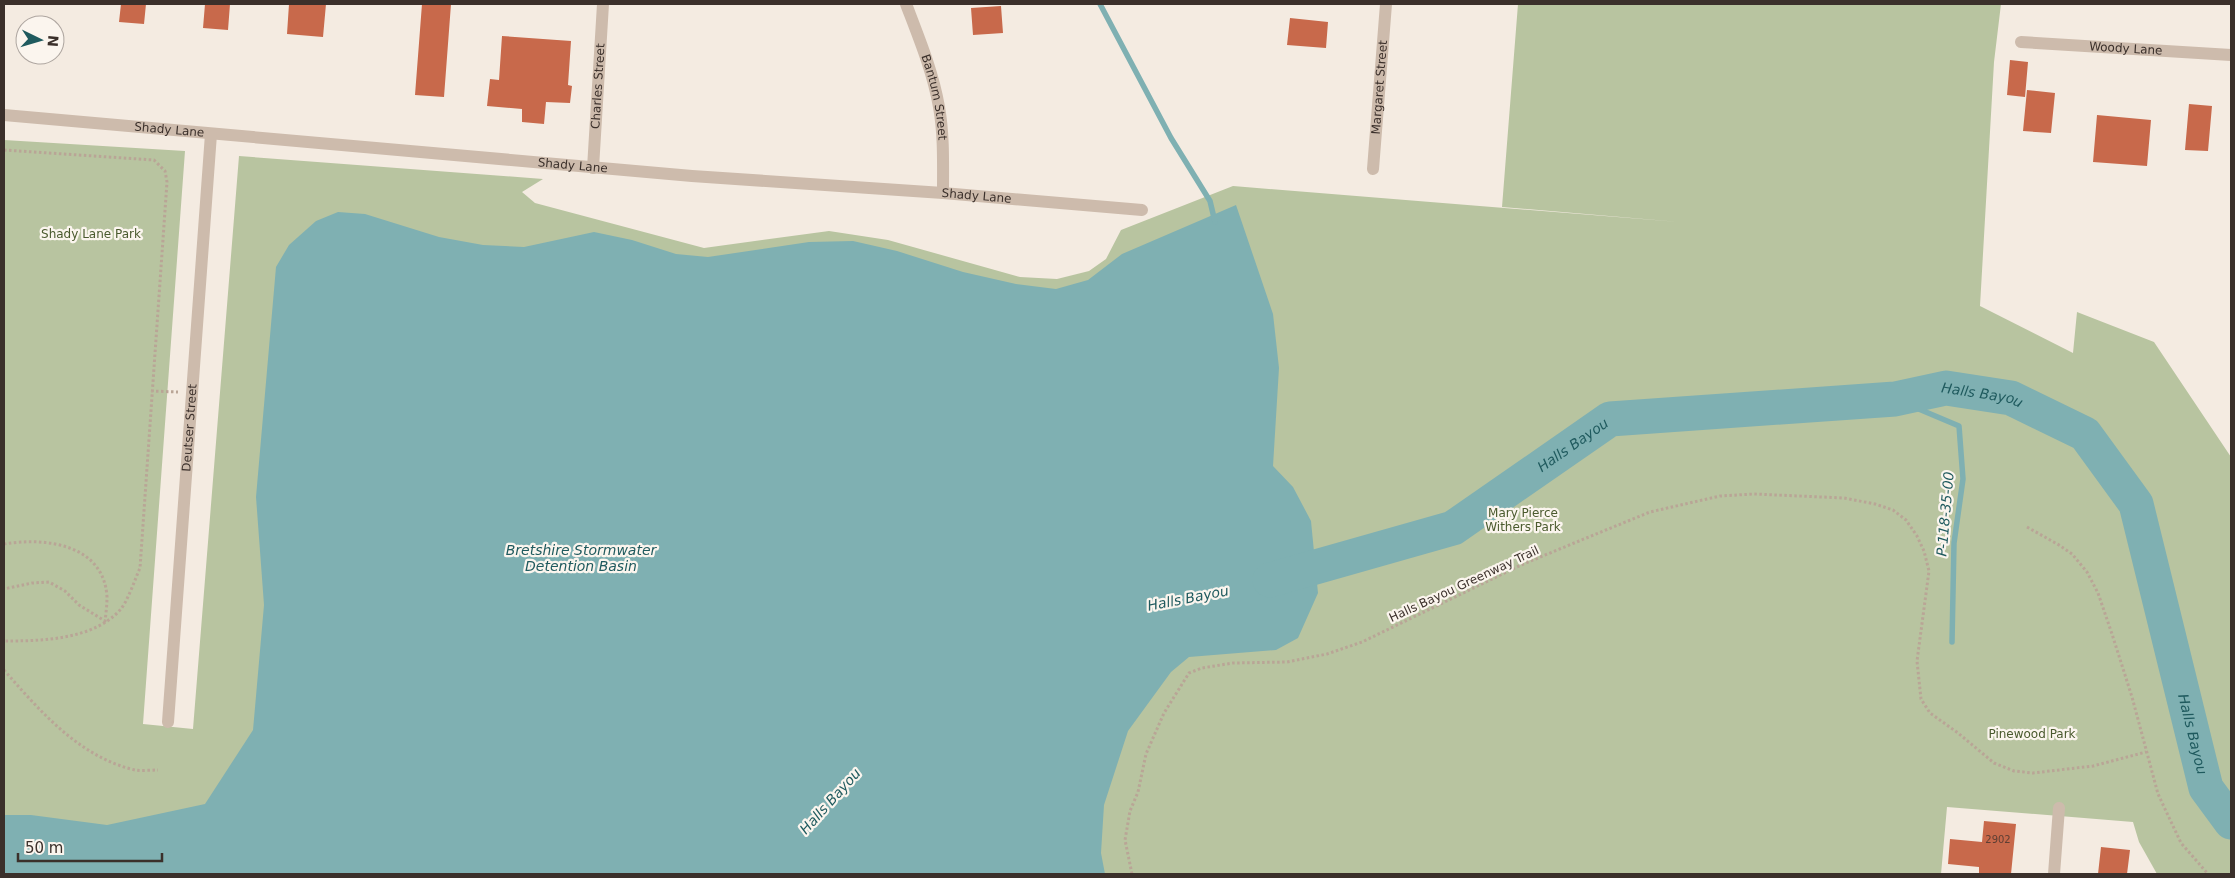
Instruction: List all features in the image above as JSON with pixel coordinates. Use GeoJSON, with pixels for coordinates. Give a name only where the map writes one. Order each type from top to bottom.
{"type":"FeatureCollection","features":[{"type":"Feature","properties":{"kind":"street","name":"Charles Street"},"geometry":{"type":"LineString","coordinates":[[593,168],[603,4]]}},
{"type":"Feature","properties":{"kind":"street","name":"Bantum Street"},"geometry":{"type":"LineString","coordinates":[[906,4],[925,53],[939,107],[942,134],[943,192]]}},
{"type":"Feature","properties":{"kind":"street","name":"Margaret Street"},"geometry":{"type":"LineString","coordinates":[[1373,169],[1386,4]]}},
{"type":"Feature","properties":{"kind":"street","name":"Woody Lane"},"geometry":{"type":"LineString","coordinates":[[2021,42],[2231,55]]}},
{"type":"Feature","properties":{"kind":"street","name":"Shady Lane"},"geometry":{"type":"LineString","coordinates":[[4,115],[593,168],[943,192],[1142,210]]}},
{"type":"Feature","properties":{"kind":"street","name":"Deutser Street"},"geometry":{"type":"LineString","coordinates":[[168,722],[211,134]]}},
{"type":"Feature","properties":{"kind":"street"},"geometry":{"type":"LineString","coordinates":[[2054,874],[2059,808]]}},
{"type":"Feature","properties":{"kind":"path"},"geometry":{"type":"LineString","coordinates":[[4,150],[154,160],[165,171],[167,182],[140,568],[121,609],[105,621],[86,630],[56,639],[4,641]]}},
{"type":"Feature","properties":{"kind":"path"},"geometry":{"type":"LineString","coordinates":[[151,391],[191,392]]}},
{"type":"Feature","properties":{"kind":"path","name":"Halls Bayou Greenway Trail"},"geometry":{"type":"LineString","coordinates":[[1132,874],[1125,840],[1130,811],[1138,792],[1146,754],[1164,714],[1189,673],[1195,669],[1233,663],[1287,662],[1327,654],[1362,642],[1521,565],[1650,512],[1720,496],[1754,494],[1844,498],[1893,510],[1906,520],[1924,551],[1928,571],[1918,661],[1921,699],[1930,714],[1958,733],[1994,763],[2014,772],[2040,772],[2094,766],[2146,752]]}},
{"type":"Feature","properties":{"kind":"path"},"geometry":{"type":"LineString","coordinates":[[2027,527],[2072,554],[2087,572],[2098,594],[2112,634],[2158,794],[2181,843],[2208,874]]}},
{"type":"Feature","properties":{"kind":"path"},"geometry":{"type":"LineString","coordinates":[[4,544],[38,541],[56,543],[78,551],[96,568],[105,585],[107,597],[105,621]]}},
{"type":"Feature","properties":{"kind":"path"},"geometry":{"type":"LineString","coordinates":[[4,589],[32,583],[49,582],[65,591],[79,605],[105,621]]}},
{"type":"Feature","properties":{"kind":"path"},"geometry":{"type":"LineString","coordinates":[[4,670],[44,715],[78,743],[107,759],[136,770],[158,770]]}},
{"type":"Feature","properties":{"kind":"green space"},"geometry":{"type":"Polygon","coordinates":[[[1518,4],[2001,4],[1994,62],[1980,306],[2073,353],[2077,312],[2154,342],[2231,457],[2231,874],[2157,874],[2139,842],[2133,822],[1947,807],[1941,874],[4,874],[4,140],[185,151],[143,724],[193,729],[239,156],[543,179],[522,192],[535,203],[704,248],[829,231],[888,240],[1020,277],[1057,279],[1089,271],[1106,259],[1121,230],[1233,186],[1679,222],[1502,207],[1518,4]]]}},
{"type":"Feature","properties":{"kind":"water","name":"Bretshire Stormwater Detention Basin"},"geometry":{"type":"Polygon","coordinates":[[[1236,205],[1273,314],[1279,368],[1273,466],[1293,487],[1311,521],[1318,593],[1298,638],[1276,650],[1189,657],[1171,672],[1128,731],[1104,805],[1101,853],[1105,874],[4,874],[4,815],[31,815],[107,825],[205,804],[253,730],[264,605],[256,497],[276,267],[289,245],[316,221],[338,212],[365,214],[439,237],[483,245],[524,247],[594,232],[632,240],[676,254],[708,257],[809,242],[853,241],[897,251],[963,272],[1016,284],[1056,289],[1088,280],[1122,254],[1236,205]]]}},
{"type":"Feature","properties":{"kind":"building"},"geometry":{"type":"Polygon","coordinates":[[[121,4],[146,4],[144,24],[119,22],[121,4]]]}},
{"type":"Feature","properties":{"kind":"building"},"geometry":{"type":"Polygon","coordinates":[[[205,4],[230,4],[228,30],[203,28],[205,4]]]}},
{"type":"Feature","properties":{"kind":"building"},"geometry":{"type":"Polygon","coordinates":[[[289,4],[326,4],[323,37],[287,34],[289,4]]]}},
{"type":"Feature","properties":{"kind":"building"},"geometry":{"type":"Polygon","coordinates":[[[422,4],[451,4],[444,97],[415,95],[422,4]]]}},
{"type":"Feature","properties":{"kind":"building"},"geometry":{"type":"Polygon","coordinates":[[[1001,6],[1003,33],[973,35],[971,8],[1001,6]]]}},
{"type":"Feature","properties":{"kind":"building"},"geometry":{"type":"Polygon","coordinates":[[[1290,18],[1328,22],[1326,48],[1287,45],[1290,18]]]}},
{"type":"Feature","properties":{"kind":"building"},"geometry":{"type":"Polygon","coordinates":[[[502,36],[571,41],[568,85],[572,86],[570,103],[546,102],[544,124],[522,122],[522,109],[487,106],[490,79],[499,80],[502,36]]]}},
{"type":"Feature","properties":{"kind":"building"},"geometry":{"type":"Polygon","coordinates":[[[2010,60],[2028,62],[2025,97],[2007,95],[2010,60]]]}},
{"type":"Feature","properties":{"kind":"building"},"geometry":{"type":"Polygon","coordinates":[[[2027,90],[2055,93],[2051,133],[2023,131],[2027,90]]]}},
{"type":"Feature","properties":{"kind":"building"},"geometry":{"type":"Polygon","coordinates":[[[2189,104],[2212,106],[2208,151],[2185,150],[2189,104]]]}},
{"type":"Feature","properties":{"kind":"building"},"geometry":{"type":"Polygon","coordinates":[[[2097,115],[2151,120],[2147,166],[2093,162],[2097,115]]]}},
{"type":"Feature","properties":{"kind":"building"},"geometry":{"type":"Polygon","coordinates":[[[1984,821],[2016,824],[2011,874],[1979,874],[1979,867],[1948,864],[1950,839],[1982,842],[1984,821]]]}},
{"type":"Feature","properties":{"kind":"building"},"geometry":{"type":"Polygon","coordinates":[[[2101,847],[2130,850],[2127,874],[2098,874],[2101,847]]]}},
{"type":"Feature","properties":{"kind":"waterway"},"geometry":{"type":"LineString","coordinates":[[1100,4],[1171,138],[1210,201],[1215,222]]}},
{"type":"Feature","properties":{"kind":"waterway","name":"Halls Bayou"},"geometry":{"type":"LineString","coordinates":[[1270,580],[1453,528],[1610,419],[1895,399],[1946,388],[2011,398],[2085,434],[2136,504],[2206,788],[2231,822]]}},
{"type":"Feature","properties":{"kind":"waterway","name":"P-118-35-00"},"geometry":{"type":"LineString","coordinates":[[1895,399],[1959,426],[1963,479],[1954,543],[1952,642]]}},
{"type":"Feature","properties":{"kind":"park label","name":"Shady Lane Park"},"geometry":{"type":"Point","coordinates":[91,234]}},
{"type":"Feature","properties":{"kind":"park label","name":"Mary Pierce Withers Park"},"geometry":{"type":"Point","coordinates":[1523,520]}},
{"type":"Feature","properties":{"kind":"park label","name":"Pinewood Park"},"geometry":{"type":"Point","coordinates":[2032,734]}}]}
